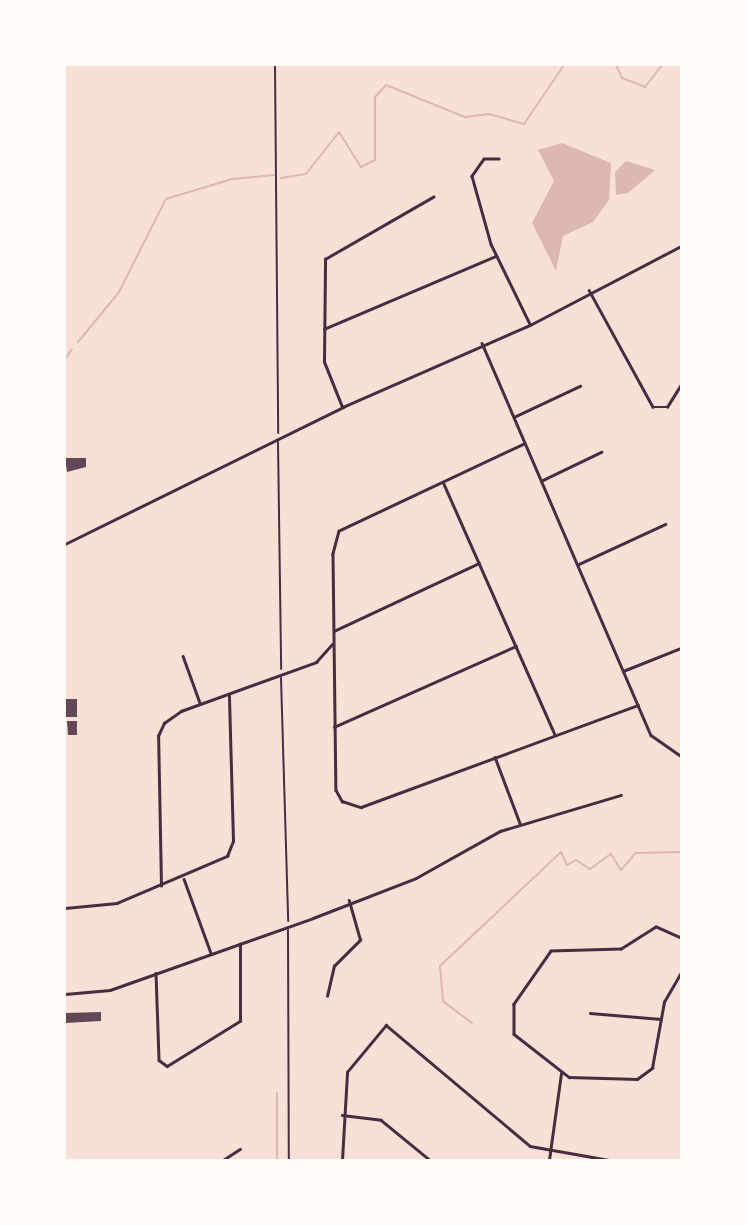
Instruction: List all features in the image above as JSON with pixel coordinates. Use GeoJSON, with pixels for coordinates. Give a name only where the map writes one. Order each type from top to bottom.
{"type":"FeatureCollection","features":[{"type":"Feature","properties":{"kind":"street"},"geometry":{"type":"LineString","coordinates":[[499,159],[484,159],[472,176],[496,256],[530,325]]}},
{"type":"Feature","properties":{"kind":"street"},"geometry":{"type":"LineString","coordinates":[[342,407],[326,370],[325,259],[433,197]]}},
{"type":"Feature","properties":{"kind":"street"},"geometry":{"type":"LineString","coordinates":[[65,544],[278,441],[342,407],[482,343],[530,325],[589,290],[681,246]]}},
{"type":"Feature","properties":{"kind":"street"},"geometry":{"type":"LineString","coordinates":[[324,329],[496,256]]}},
{"type":"Feature","properties":{"kind":"street"},"geometry":{"type":"LineString","coordinates":[[589,290],[653,407],[667,407],[681,385]]}},
{"type":"Feature","properties":{"kind":"street"},"geometry":{"type":"LineString","coordinates":[[482,343],[638,705],[660,747],[681,756]]}},
{"type":"Feature","properties":{"kind":"street"},"geometry":{"type":"LineString","coordinates":[[513,417],[580,386]]}},
{"type":"Feature","properties":{"kind":"street"},"geometry":{"type":"LineString","coordinates":[[524,444],[444,484],[338,531],[334,631],[336,790],[355,807],[638,705]]}},
{"type":"Feature","properties":{"kind":"street"},"geometry":{"type":"LineString","coordinates":[[541,481],[601,452]]}},
{"type":"Feature","properties":{"kind":"street"},"geometry":{"type":"LineString","coordinates":[[444,484],[555,736]]}},
{"type":"Feature","properties":{"kind":"street"},"geometry":{"type":"LineString","coordinates":[[578,564],[665,524]]}},
{"type":"Feature","properties":{"kind":"street"},"geometry":{"type":"LineString","coordinates":[[334,631],[479,563]]}},
{"type":"Feature","properties":{"kind":"street"},"geometry":{"type":"LineString","coordinates":[[161,886],[158,736],[173,715],[316,662],[334,640]]}},
{"type":"Feature","properties":{"kind":"street"},"geometry":{"type":"LineString","coordinates":[[334,727],[516,646]]}},
{"type":"Feature","properties":{"kind":"street"},"geometry":{"type":"LineString","coordinates":[[623,671],[681,648]]}},
{"type":"Feature","properties":{"kind":"street"},"geometry":{"type":"LineString","coordinates":[[183,656],[200,704]]}},
{"type":"Feature","properties":{"kind":"street"},"geometry":{"type":"LineString","coordinates":[[65,908],[102,907],[184,879],[227,856],[233,841],[229,695]]}},
{"type":"Feature","properties":{"kind":"street"},"geometry":{"type":"LineString","coordinates":[[495,757],[520,824]]}},
{"type":"Feature","properties":{"kind":"street"},"geometry":{"type":"LineString","coordinates":[[65,994],[110,990],[240,944],[416,878],[520,824],[621,796]]}},
{"type":"Feature","properties":{"kind":"street"},"geometry":{"type":"LineString","coordinates":[[184,879],[211,953]]}},
{"type":"Feature","properties":{"kind":"street"},"geometry":{"type":"LineString","coordinates":[[327,996],[334,966],[360,940],[349,901]]}},
{"type":"Feature","properties":{"kind":"street"},"geometry":{"type":"LineString","coordinates":[[681,938],[656,927],[621,949],[558,950],[543,957],[514,1004],[511,1023],[520,1042],[561,1073],[632,1081],[644,1076],[652,1068],[660,1019],[681,972]]}},
{"type":"Feature","properties":{"kind":"street"},"geometry":{"type":"LineString","coordinates":[[156,972],[159,1060],[167,1066],[240,1021],[240,944]]}},
{"type":"Feature","properties":{"kind":"street"},"geometry":{"type":"LineString","coordinates":[[590,1013],[660,1019]]}},
{"type":"Feature","properties":{"kind":"street"},"geometry":{"type":"LineString","coordinates":[[342,1160],[342,1115],[347,1072],[386,1025],[522,1141],[550,1151],[609,1160]]}},
{"type":"Feature","properties":{"kind":"street"},"geometry":{"type":"LineString","coordinates":[[549,1160],[561,1073]]}},
{"type":"Feature","properties":{"kind":"street"},"geometry":{"type":"LineString","coordinates":[[342,1115],[381,1121],[430,1160]]}},
{"type":"Feature","properties":{"kind":"street"},"geometry":{"type":"LineString","coordinates":[[223,1160],[240,1149]]}},
{"type":"Feature","properties":{"kind":"path"},"geometry":{"type":"LineString","coordinates":[[275,65],[289,1160]]}},
{"type":"Feature","properties":{"kind":"shaded area"},"geometry":{"type":"Polygon","coordinates":[[[562,143],[611,163],[609,200],[593,222],[563,236],[556,271],[532,223],[554,181],[538,150],[562,143]]]}},
{"type":"Feature","properties":{"kind":"shaded area"},"geometry":{"type":"Polygon","coordinates":[[[626,161],[655,170],[628,193],[616,195],[615,172],[626,161]]]}},
{"type":"Feature","properties":{"kind":"building"},"geometry":{"type":"Polygon","coordinates":[[[65,458],[86,458],[86,467],[67,472],[65,458]]]}},
{"type":"Feature","properties":{"kind":"building"},"geometry":{"type":"Polygon","coordinates":[[[66,699],[77,699],[77,717],[66,717],[66,699]]]}},
{"type":"Feature","properties":{"kind":"building"},"geometry":{"type":"Polygon","coordinates":[[[67,721],[77,721],[77,735],[68,735],[67,721]]]}},
{"type":"Feature","properties":{"kind":"building"},"geometry":{"type":"Polygon","coordinates":[[[101,1012],[101,1021],[66,1023],[66,1013],[101,1012]]]}},
{"type":"Feature","properties":{"kind":"waterway"},"geometry":{"type":"LineString","coordinates":[[281,178],[306,174],[339,132],[361,167],[375,160],[375,97],[386,85],[465,117],[489,114],[524,124],[564,65]]}},
{"type":"Feature","properties":{"kind":"waterway"},"geometry":{"type":"LineString","coordinates":[[616,65],[622,78],[645,87],[662,65]]}},
{"type":"Feature","properties":{"kind":"waterway"},"geometry":{"type":"LineString","coordinates":[[78,342],[119,292],[166,199],[232,179],[274,175]]}},
{"type":"Feature","properties":{"kind":"waterway"},"geometry":{"type":"LineString","coordinates":[[65,359],[72,349]]}},
{"type":"Feature","properties":{"kind":"waterway"},"geometry":{"type":"LineString","coordinates":[[472,1023],[443,1001],[440,966],[561,852],[567,865],[576,860],[590,869],[611,854],[621,870],[636,853],[681,852]]}},
{"type":"Feature","properties":{"kind":"waterway"},"geometry":{"type":"LineString","coordinates":[[277,1093],[277,1160]]}}]}
